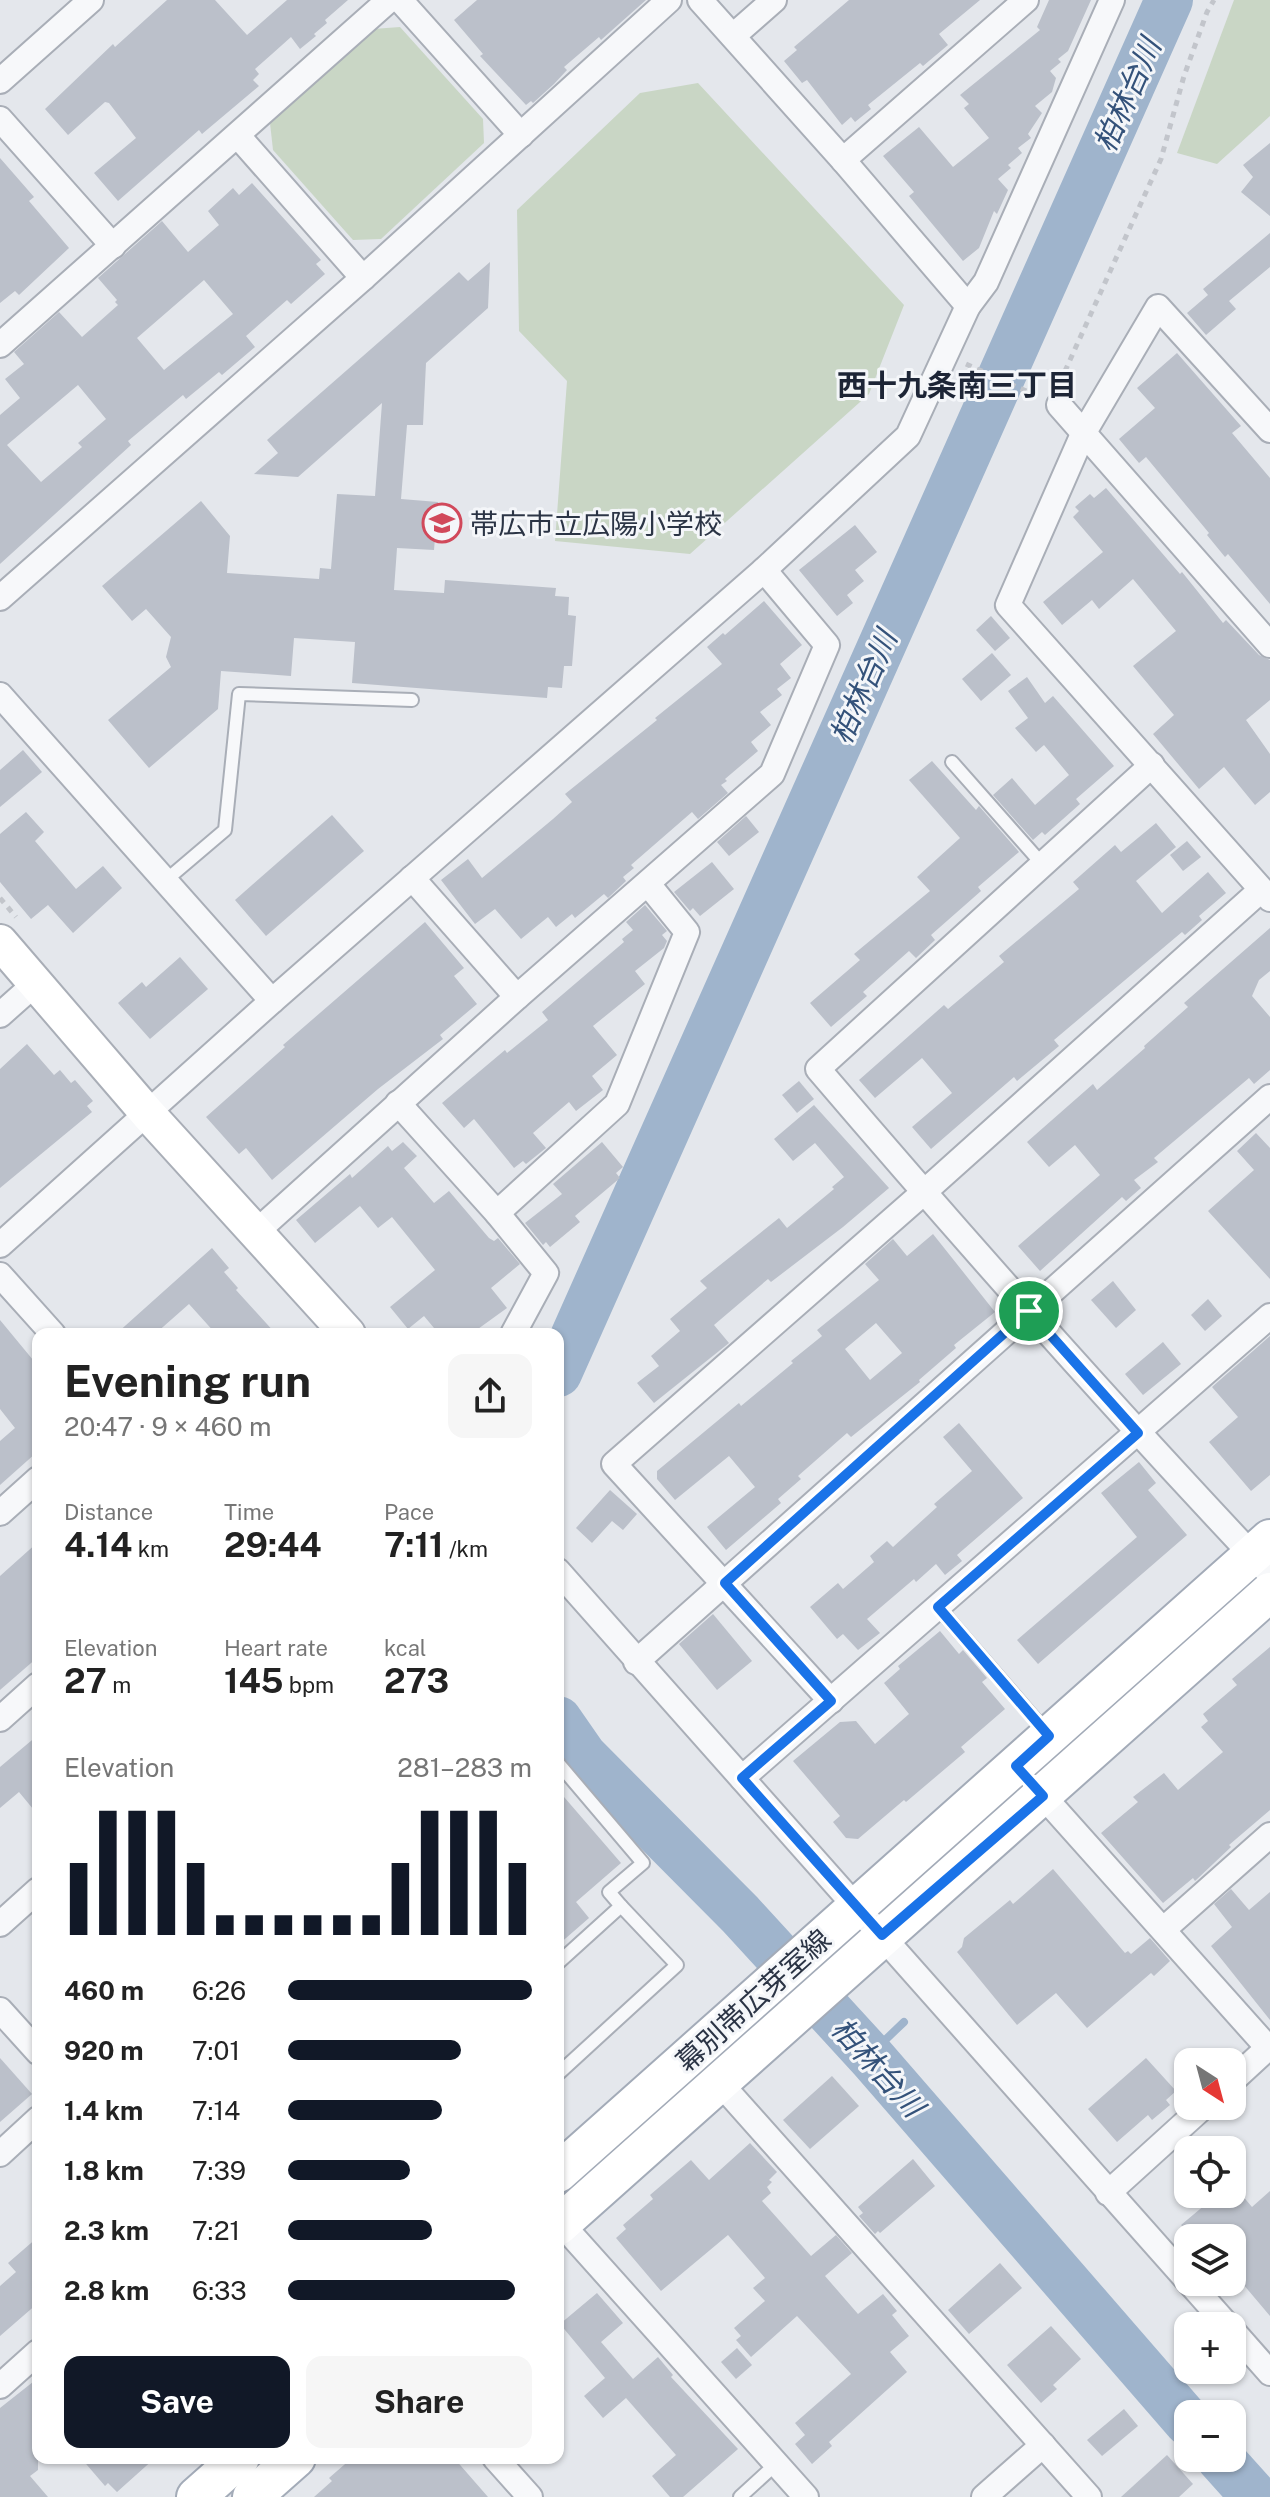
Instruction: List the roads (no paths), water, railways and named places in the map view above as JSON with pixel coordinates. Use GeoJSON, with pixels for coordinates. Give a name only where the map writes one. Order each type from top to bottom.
{"type":"FeatureCollection","features":[{"type":"Feature","properties":{"kind":"main road","name":"幕別帯広芽室線"},"geometry":{"type":"LineString","coordinates":[[564,2219],[798,2012],[856,1934],[1016,1766],[1264,1556]]}},
{"type":"Feature","properties":{"kind":"main road","name":"幕別帯広芽室線"},"geometry":{"type":"LineString","coordinates":[[564,2168],[772,1983],[856,1934],[1043,1796],[1270,1592]]}},
{"type":"Feature","properties":{"kind":"main road"},"geometry":{"type":"LineString","coordinates":[[196,2497],[234,2464]]}},
{"type":"Feature","properties":{"kind":"main road"},"geometry":{"type":"LineString","coordinates":[[257,2495],[290,2464]]}},
{"type":"Feature","properties":{"kind":"street"},"geometry":{"type":"LineString","coordinates":[[0,81],[91,0]]}},
{"type":"Feature","properties":{"kind":"street"},"geometry":{"type":"LineString","coordinates":[[0,345],[389,0]]}},
{"type":"Feature","properties":{"kind":"street"},"geometry":{"type":"LineString","coordinates":[[400,0],[521,135]]}},
{"type":"Feature","properties":{"kind":"street"},"geometry":{"type":"LineString","coordinates":[[0,598],[363,278],[669,0]]}},
{"type":"Feature","properties":{"kind":"street"},"geometry":{"type":"LineString","coordinates":[[700,0],[968,306]]}},
{"type":"Feature","properties":{"kind":"street"},"geometry":{"type":"LineString","coordinates":[[733,36],[774,0]]}},
{"type":"Feature","properties":{"kind":"street"},"geometry":{"type":"LineString","coordinates":[[843,160],[1026,0]]}},
{"type":"Feature","properties":{"kind":"street"},"geometry":{"type":"LineString","coordinates":[[0,1245],[272,1001],[764,570],[908,436],[968,306],[986,282],[1112,0]]}},
{"type":"Feature","properties":{"kind":"street"},"geometry":{"type":"LineString","coordinates":[[0,119],[113,246]]}},
{"type":"Feature","properties":{"kind":"street"},"geometry":{"type":"LineString","coordinates":[[238,136],[363,278]]}},
{"type":"Feature","properties":{"kind":"street"},"geometry":{"type":"LineString","coordinates":[[831,1701],[614,1464],[1266,894],[1008,605],[1083,434],[1158,307],[1270,430]]}},
{"type":"Feature","properties":{"kind":"street"},"geometry":{"type":"LineString","coordinates":[[1054,403],[1270,645]]}},
{"type":"Feature","properties":{"kind":"street"},"geometry":{"type":"LineString","coordinates":[[255,1233],[517,997],[772,774],[827,645],[764,570]]}},
{"type":"Feature","properties":{"kind":"street"},"geometry":{"type":"LineString","coordinates":[[0,695],[272,1001]]}},
{"type":"Feature","properties":{"kind":"street"},"geometry":{"type":"LineString","coordinates":[[1152,765],[818,1069],[923,1193],[1138,1433],[1264,1556]]}},
{"type":"Feature","properties":{"kind":"street"},"geometry":{"type":"LineString","coordinates":[[412,878],[517,997]]}},
{"type":"Feature","properties":{"kind":"street"},"geometry":{"type":"LineString","coordinates":[[497,1213],[617,1104],[687,932],[648,884]]}},
{"type":"Feature","properties":{"kind":"street"},"geometry":{"type":"LineString","coordinates":[[0,942],[148,1114],[342,1328]]}},
{"type":"Feature","properties":{"kind":"street"},"geometry":{"type":"LineString","coordinates":[[0,1015],[36,983]]}},
{"type":"Feature","properties":{"kind":"street"},"geometry":{"type":"LineString","coordinates":[[636,1662],[1270,1097]]}},
{"type":"Feature","properties":{"kind":"street"},"geometry":{"type":"LineString","coordinates":[[398,1103],[497,1213],[546,1273],[516,1328]]}},
{"type":"Feature","properties":{"kind":"street"},"geometry":{"type":"LineString","coordinates":[[0,1275],[48,1328]]}},
{"type":"Feature","properties":{"kind":"street"},"geometry":{"type":"LineString","coordinates":[[742,1778],[1270,1316]]}},
{"type":"Feature","properties":{"kind":"street"},"geometry":{"type":"LineString","coordinates":[[0,1513],[32,1484]]}},
{"type":"Feature","properties":{"kind":"street"},"geometry":{"type":"LineString","coordinates":[[564,1578],[742,1778],[856,1934],[1108,2193],[1174,2266]]}},
{"type":"Feature","properties":{"kind":"street"},"geometry":{"type":"LineString","coordinates":[[0,1719],[32,1690]]}},
{"type":"Feature","properties":{"kind":"street"},"geometry":{"type":"LineString","coordinates":[[1016,1766],[1269,2048],[1246,2069]]}},
{"type":"Feature","properties":{"kind":"street"},"geometry":{"type":"LineString","coordinates":[[1164,1929],[1270,1835]]}},
{"type":"Feature","properties":{"kind":"street"},"geometry":{"type":"LineString","coordinates":[[0,1924],[32,1895]]}},
{"type":"Feature","properties":{"kind":"street"},"geometry":{"type":"LineString","coordinates":[[0,2010],[32,2045]]}},
{"type":"Feature","properties":{"kind":"street"},"geometry":{"type":"LineString","coordinates":[[720,2083],[1089,2497]]}},
{"type":"Feature","properties":{"kind":"street"},"geometry":{"type":"LineString","coordinates":[[1108,2193],[1189,2120]]}},
{"type":"Feature","properties":{"kind":"street"},"geometry":{"type":"LineString","coordinates":[[0,2154],[32,2125]]}},
{"type":"Feature","properties":{"kind":"street"},"geometry":{"type":"LineString","coordinates":[[564,2229],[806,2497]]}},
{"type":"Feature","properties":{"kind":"street"},"geometry":{"type":"LineString","coordinates":[[1201,2296],[1215,2312]]}},
{"type":"Feature","properties":{"kind":"street"},"geometry":{"type":"LineString","coordinates":[[1246,2346],[1270,2373]]}},
{"type":"Feature","properties":{"kind":"street"},"geometry":{"type":"LineString","coordinates":[[0,2386],[32,2357]]}},
{"type":"Feature","properties":{"kind":"street"},"geometry":{"type":"LineString","coordinates":[[984,2497],[1043,2445]]}},
{"type":"Feature","properties":{"kind":"street"},"geometry":{"type":"LineString","coordinates":[[239,2464],[257,2495]]}},
{"type":"Feature","properties":{"kind":"street"},"geometry":{"type":"LineString","coordinates":[[500,2464],[530,2497]]}},
{"type":"Feature","properties":{"kind":"lane"},"geometry":{"type":"LineString","coordinates":[[165,881],[225,830],[239,694],[412,700]]}},
{"type":"Feature","properties":{"kind":"lane"},"geometry":{"type":"LineString","coordinates":[[952,762],[1043,865]]}},
{"type":"Feature","properties":{"kind":"lane"},"geometry":{"type":"LineString","coordinates":[[938,1607],[1049,1736]]}},
{"type":"Feature","properties":{"kind":"lane"},"geometry":{"type":"LineString","coordinates":[[564,1770],[643,1863],[609,1892],[677,1965],[564,2069]]}},
{"type":"Feature","properties":{"kind":"lane"},"geometry":{"type":"LineString","coordinates":[[564,1958],[621,1906]]}},
{"type":"Feature","properties":{"kind":"lane"},"geometry":{"type":"LineString","coordinates":[[740,2497],[776,2464]]}},
{"type":"Feature","properties":{"kind":"waterway","name":"柏林台川"},"geometry":{"type":"LineString","coordinates":[[564,1360],[1169,0]]}},
{"type":"Feature","properties":{"kind":"waterway","name":"柏林台川"},"geometry":{"type":"LineString","coordinates":[[564,1729],[583,1756],[740,1914],[872,2058],[1174,2406]]}},
{"type":"Feature","properties":{"kind":"waterway"},"geometry":{"type":"LineString","coordinates":[[872,2058],[882,2043],[904,2022]]}},
{"type":"Feature","properties":{"kind":"waterway","name":"柏林台川"},"geometry":{"type":"LineString","coordinates":[[1233,2472],[1255,2497]]}},
{"type":"Feature","properties":{"kind":"place","name":"帯広市立広陽小学校"},"geometry":{"type":"Point","coordinates":[442,523]}},
{"type":"Feature","properties":{"kind":"district","name":"西十九条南三丁目"},"geometry":{"type":"Point","coordinates":[957,385]}}]}
